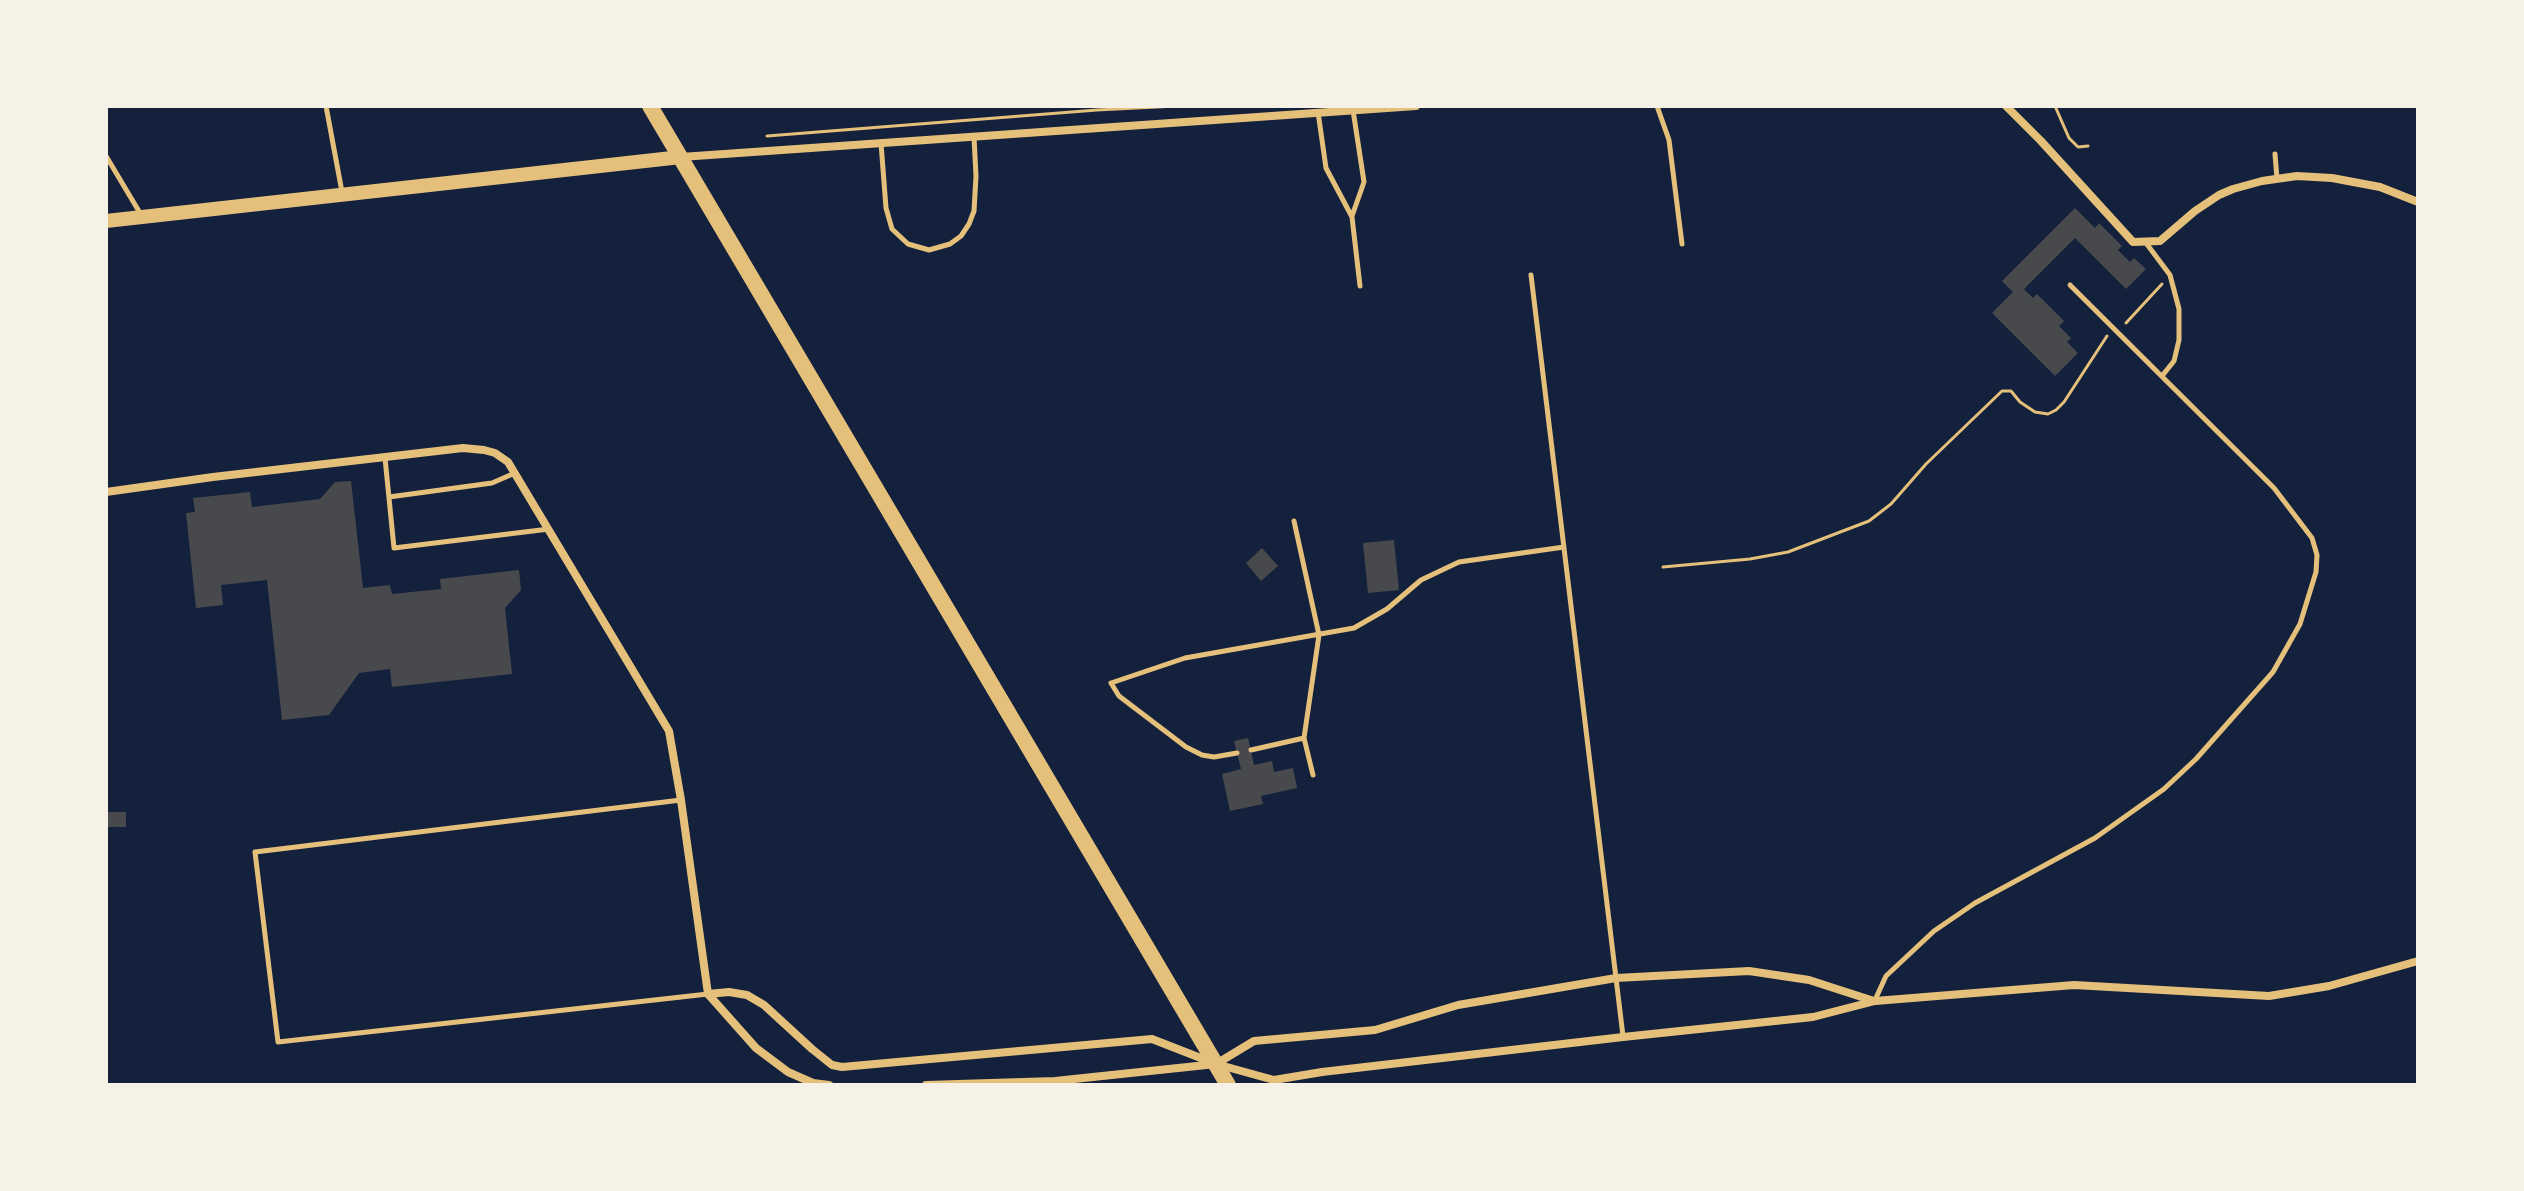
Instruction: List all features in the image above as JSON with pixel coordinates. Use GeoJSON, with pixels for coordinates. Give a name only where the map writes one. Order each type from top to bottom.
{"type":"FeatureCollection","features":[{"type":"Feature","properties":{"kind":"main road"},"geometry":{"type":"LineString","coordinates":[[650,106],[1228,1085]]}},
{"type":"Feature","properties":{"kind":"street"},"geometry":{"type":"LineString","coordinates":[[106,221],[681,157],[1416,106]]}},
{"type":"Feature","properties":{"kind":"street"},"geometry":{"type":"LineString","coordinates":[[2006,106],[2133,242],[2160,241],[2195,211],[2233,189],[2297,176],[2332,178],[2380,187],[2418,202]]}},
{"type":"Feature","properties":{"kind":"street"},"geometry":{"type":"LineString","coordinates":[[106,492],[474,448],[501,456],[515,473],[663,718],[681,800],[708,994],[756,1048],[788,1072],[813,1083],[829,1085]]}},
{"type":"Feature","properties":{"kind":"street"},"geometry":{"type":"LineString","coordinates":[[708,994],[729,992],[747,995],[764,1005],[832,1065],[842,1067],[1152,1039],[1216,1064],[1274,1080],[1813,1017],[1875,1001],[2074,985],[2269,996],[2329,986],[2418,961]]}},
{"type":"Feature","properties":{"kind":"street"},"geometry":{"type":"LineString","coordinates":[[926,1085],[1055,1081],[1216,1064],[1254,1041],[1375,1030],[1458,1005],[1616,978],[1749,971],[1809,980],[1875,1001]]}},
{"type":"Feature","properties":{"kind":"lane"},"geometry":{"type":"LineString","coordinates":[[326,106],[342,195]]}},
{"type":"Feature","properties":{"kind":"lane"},"geometry":{"type":"LineString","coordinates":[[1657,106],[1669,140],[1682,244]]}},
{"type":"Feature","properties":{"kind":"lane"},"geometry":{"type":"LineString","coordinates":[[1352,217],[1364,182],[1353,110]]}},
{"type":"Feature","properties":{"kind":"lane"},"geometry":{"type":"LineString","coordinates":[[1318,112],[1326,168],[1352,217],[1360,286]]}},
{"type":"Feature","properties":{"kind":"lane"},"geometry":{"type":"LineString","coordinates":[[881,142],[888,219],[899,238],[929,250],[950,244],[961,236],[969,224],[974,211],[974,137]]}},
{"type":"Feature","properties":{"kind":"lane"},"geometry":{"type":"LineString","coordinates":[[2275,154],[2277,179]]}},
{"type":"Feature","properties":{"kind":"lane"},"geometry":{"type":"LineString","coordinates":[[106,156],[142,217]]}},
{"type":"Feature","properties":{"kind":"lane"},"geometry":{"type":"LineString","coordinates":[[2145,242],[2170,275],[2179,309],[2179,340],[2174,361],[2162,376]]}},
{"type":"Feature","properties":{"kind":"lane"},"geometry":{"type":"LineString","coordinates":[[1531,275],[1623,1037]]}},
{"type":"Feature","properties":{"kind":"lane"},"geometry":{"type":"LineString","coordinates":[[1875,1001],[1886,976],[1934,931],[1975,903],[2095,838],[2164,789],[2196,759],[2273,672],[2300,624],[2316,572],[2317,555],[2312,538],[2274,488],[2070,285]]}},
{"type":"Feature","properties":{"kind":"lane"},"geometry":{"type":"LineString","coordinates":[[385,458],[394,548],[549,529]]}},
{"type":"Feature","properties":{"kind":"lane"},"geometry":{"type":"LineString","coordinates":[[389,497],[492,483],[515,473]]}},
{"type":"Feature","properties":{"kind":"lane"},"geometry":{"type":"LineString","coordinates":[[1294,521],[1319,635],[1304,738],[1313,775]]}},
{"type":"Feature","properties":{"kind":"lane"},"geometry":{"type":"LineString","coordinates":[[1237,753],[1214,757],[1186,747],[1119,696],[1111,683],[1185,658],[1354,628],[1387,609],[1421,580],[1459,562],[1564,547]]}},
{"type":"Feature","properties":{"kind":"lane"},"geometry":{"type":"LineString","coordinates":[[1251,750],[1304,738]]}},
{"type":"Feature","properties":{"kind":"lane"},"geometry":{"type":"LineString","coordinates":[[681,800],[255,852],[278,1042],[708,994]]}},
{"type":"Feature","properties":{"kind":"path"},"geometry":{"type":"LineString","coordinates":[[754,137],[1176,106]]}},
{"type":"Feature","properties":{"kind":"path"},"geometry":{"type":"LineString","coordinates":[[2055,106],[2069,138],[2078,147],[2088,146]]}},
{"type":"Feature","properties":{"kind":"path"},"geometry":{"type":"LineString","coordinates":[[1663,567],[1750,559],[1788,552],[1869,521],[1891,504],[1926,464],[2002,391],[2011,391],[2035,412],[2048,414],[2056,410],[2106,337],[2130,320],[2170,275]]}},
{"type":"Feature","properties":{"kind":"building"},"geometry":{"type":"Polygon","coordinates":[[[2075,208],[2095,228],[2099,223],[2122,246],[2118,250],[2130,262],[2134,258],[2146,269],[2126,289],[2075,238],[2024,289],[2033,298],[2037,294],[2064,321],[2059,326],[2071,338],[2067,342],[2078,353],[2055,376],[1992,313],[2013,292],[2002,281],[2075,208]]]}},
{"type":"Feature","properties":{"kind":"building"},"geometry":{"type":"Polygon","coordinates":[[[351,481],[363,588],[390,585],[392,594],[441,589],[440,579],[519,570],[521,590],[505,608],[512,674],[392,687],[390,669],[359,673],[329,715],[282,720],[267,580],[221,585],[223,605],[196,608],[186,513],[195,512],[193,498],[250,492],[252,507],[320,499],[335,482],[351,481]]]}},
{"type":"Feature","properties":{"kind":"building"},"geometry":{"type":"Polygon","coordinates":[[[1394,540],[1399,590],[1368,593],[1363,543],[1394,540]]]}},
{"type":"Feature","properties":{"kind":"building"},"geometry":{"type":"Polygon","coordinates":[[[1262,548],[1278,566],[1261,581],[1246,563],[1262,548]]]}},
{"type":"Feature","properties":{"kind":"building"},"geometry":{"type":"Polygon","coordinates":[[[1248,738],[1254,765],[1272,761],[1274,772],[1293,768],[1297,788],[1261,796],[1263,804],[1230,811],[1222,774],[1241,769],[1234,741],[1248,738]]]}},
{"type":"Feature","properties":{"kind":"building"},"geometry":{"type":"Polygon","coordinates":[[[106,812],[126,812],[126,827],[106,827],[106,812]]]}}]}
